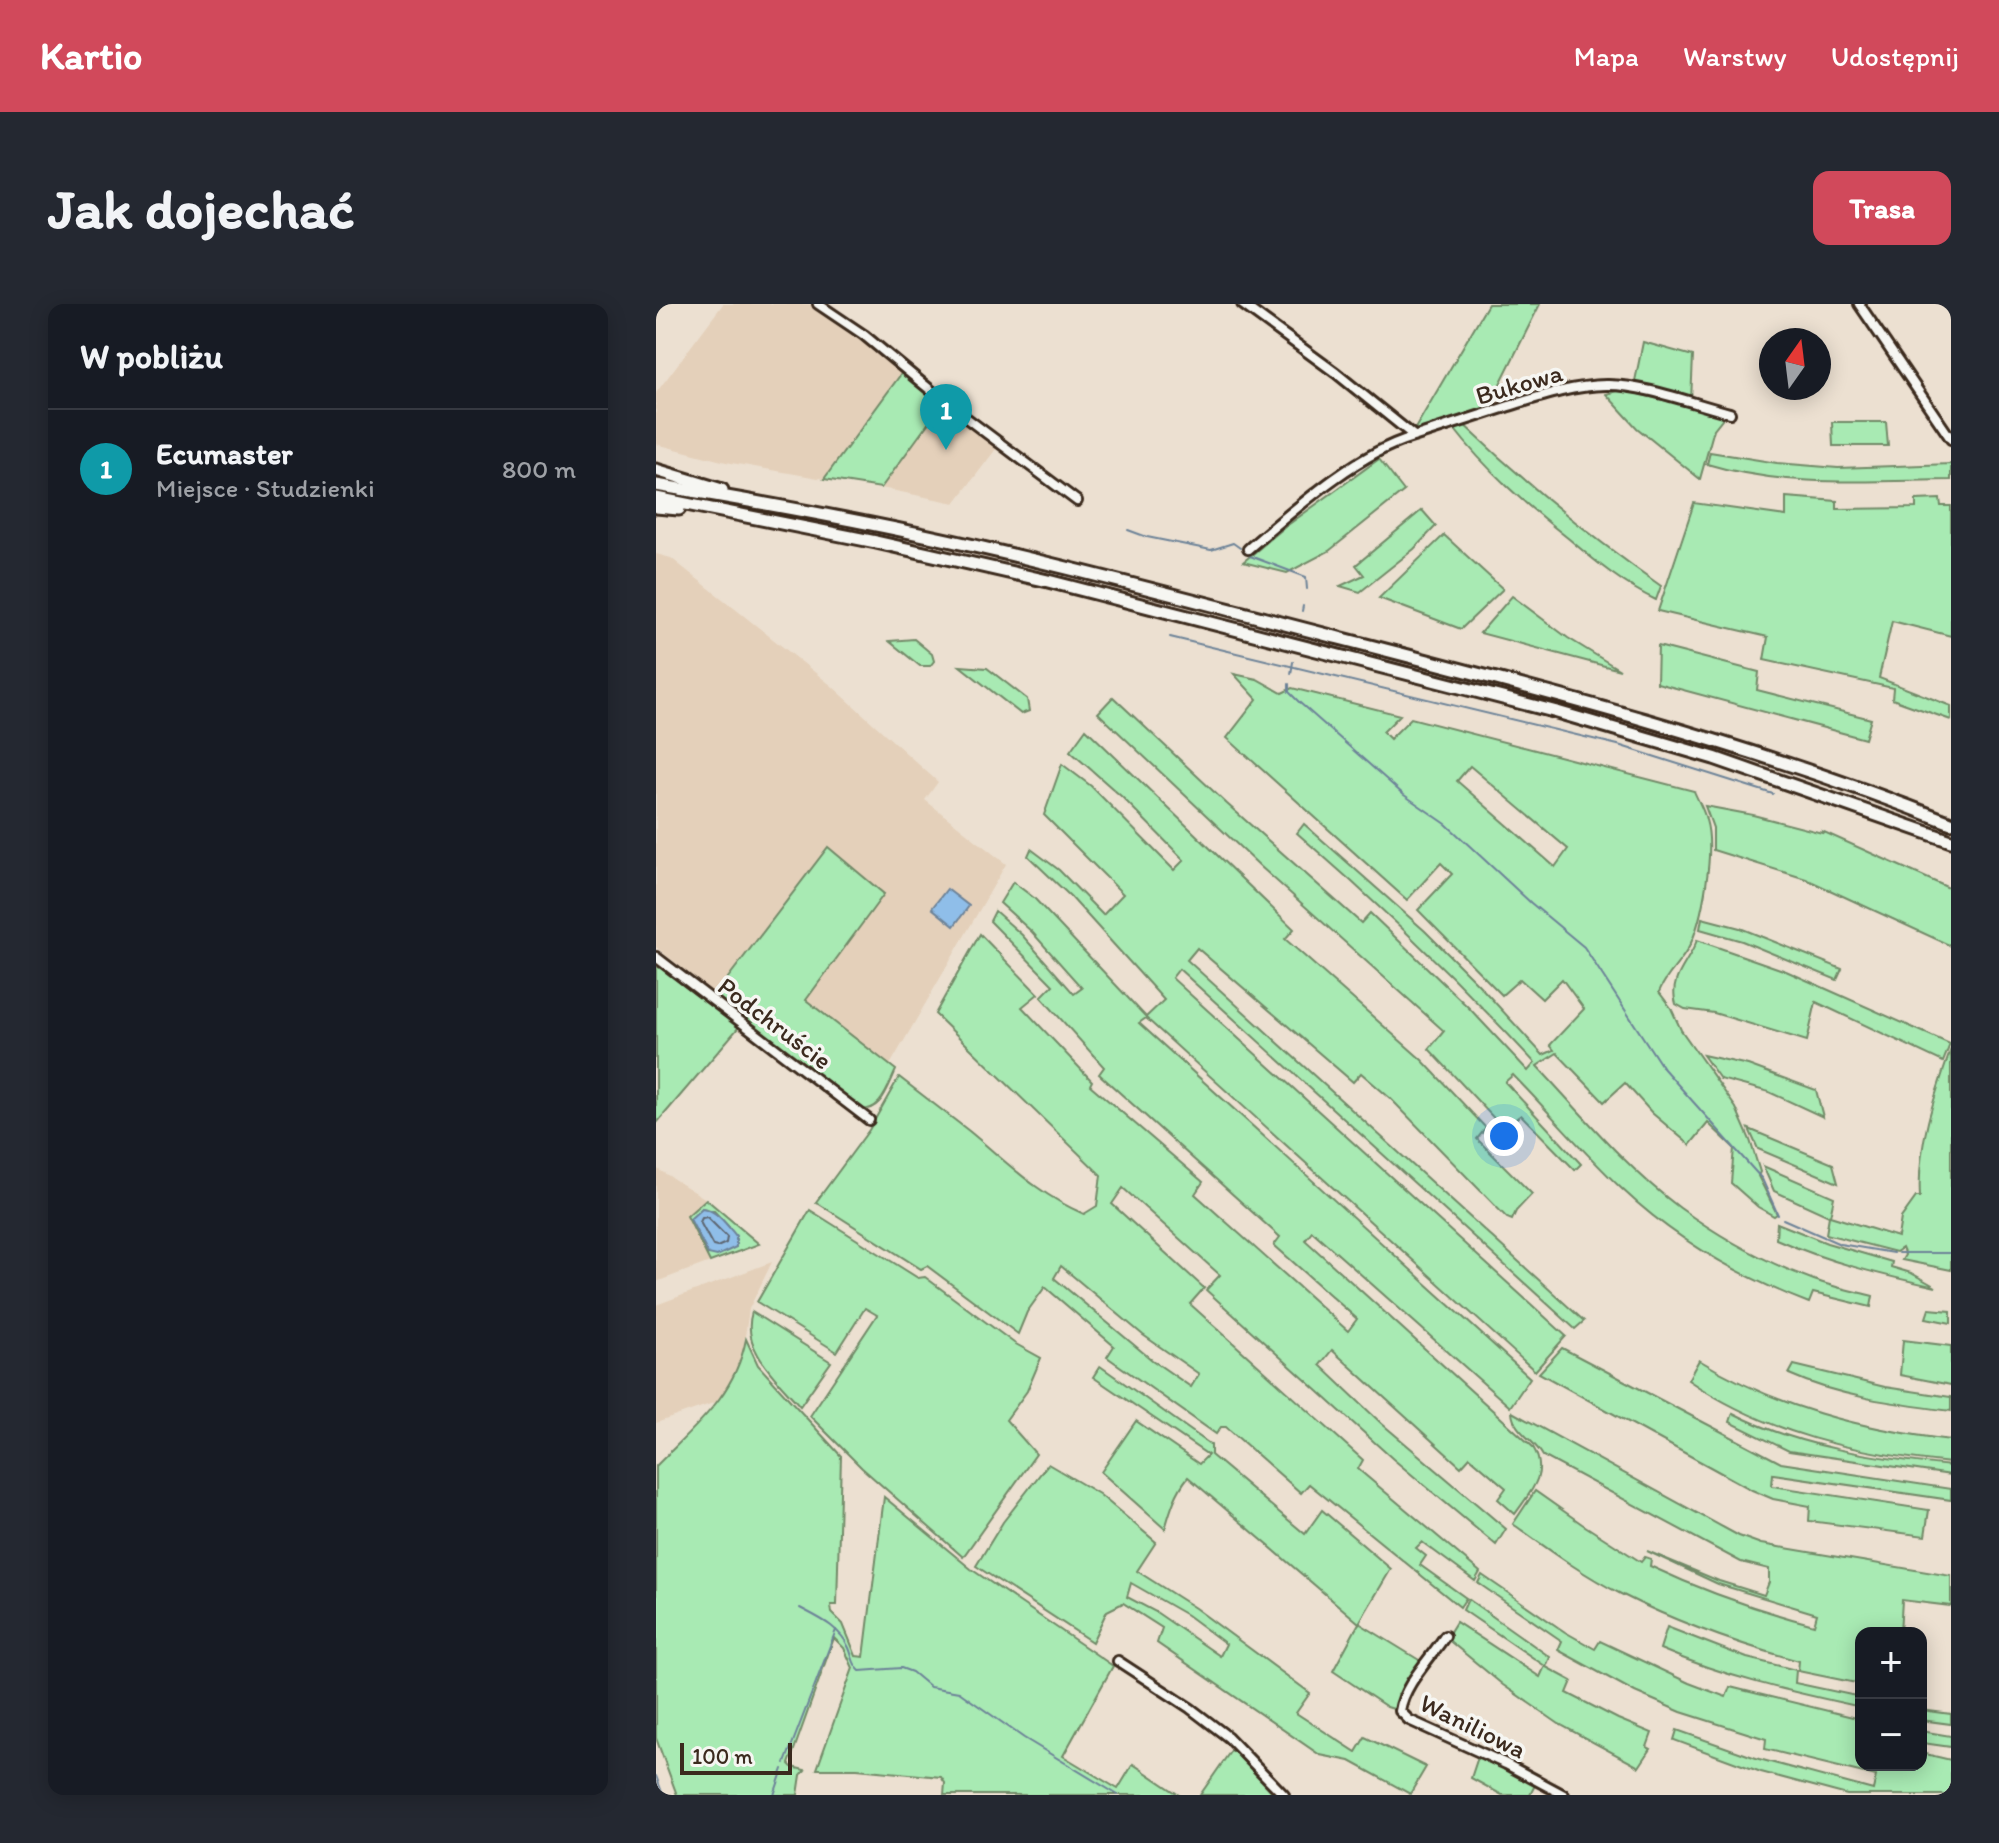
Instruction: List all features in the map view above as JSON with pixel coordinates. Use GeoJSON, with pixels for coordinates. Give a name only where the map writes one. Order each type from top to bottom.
{"type":"FeatureCollection","features":[{"type":"Feature","properties":{"kind":"highway"},"geometry":{"type":"LineString","coordinates":[[656,470],[749,499]]}},
{"type":"Feature","properties":{"kind":"highway"},"geometry":{"type":"LineString","coordinates":[[656,485],[749,499],[1002,552],[1536,689],[1730,744],[1880,795],[1951,823]]}},
{"type":"Feature","properties":{"kind":"highway"},"geometry":{"type":"LineString","coordinates":[[656,498],[742,513],[1048,581],[1557,712],[1728,763],[1951,841]]}},
{"type":"Feature","properties":{"kind":"highway"},"geometry":{"type":"LineString","coordinates":[[656,507],[742,513]]}},
{"type":"Feature","properties":{"kind":"street"},"geometry":{"type":"LineString","coordinates":[[818,304],[864,335],[945,402],[1077,501]]}},
{"type":"Feature","properties":{"kind":"street"},"geometry":{"type":"LineString","coordinates":[[1242,304],[1336,373],[1414,436]]}},
{"type":"Feature","properties":{"kind":"street"},"geometry":{"type":"LineString","coordinates":[[1859,304],[1951,439]]}},
{"type":"Feature","properties":{"kind":"street","name":"Bukowa"},"geometry":{"type":"LineString","coordinates":[[1248,549],[1285,516],[1376,454],[1414,436],[1551,392],[1605,385],[1633,388],[1730,413]]}},
{"type":"Feature","properties":{"kind":"street","name":"Podchruście"},"geometry":{"type":"LineString","coordinates":[[656,957],[869,1120]]}},
{"type":"Feature","properties":{"kind":"street","name":"Waniliowa"},"geometry":{"type":"LineString","coordinates":[[1445,1636],[1415,1678],[1400,1711],[1409,1720],[1506,1764],[1564,1795]]}},
{"type":"Feature","properties":{"kind":"street"},"geometry":{"type":"LineString","coordinates":[[1118,1661],[1228,1737],[1284,1795]]}},
{"type":"Feature","properties":{"kind":"shaded area"},"geometry":{"type":"Polygon","coordinates":[[[723,304],[812,304],[863,337],[904,370],[824,479],[726,462],[656,444],[656,393],[723,304]]]}},
{"type":"Feature","properties":{"kind":"shaded area"},"geometry":{"type":"Polygon","coordinates":[[[943,403],[999,445],[955,503],[881,488],[943,403]]]}},
{"type":"Feature","properties":{"kind":"shaded area"},"geometry":{"type":"Polygon","coordinates":[[[656,554],[671,558],[832,686],[938,782],[925,800],[1006,864],[890,1065],[806,1000],[884,894],[828,848],[714,994],[656,947],[656,554]]]}},
{"type":"Feature","properties":{"kind":"shaded area"},"geometry":{"type":"Polygon","coordinates":[[[656,1168],[706,1199],[687,1217],[710,1262],[656,1282],[656,1168]]]}},
{"type":"Feature","properties":{"kind":"shaded area"},"geometry":{"type":"Polygon","coordinates":[[[772,1262],[749,1309],[742,1357],[736,1375],[719,1401],[656,1423],[656,1305],[772,1262]]]}},
{"type":"Feature","properties":{"kind":"green space"},"geometry":{"type":"Polygon","coordinates":[[[1488,304],[1540,304],[1487,410],[1413,432],[1488,304]]]}},
{"type":"Feature","properties":{"kind":"green space"},"geometry":{"type":"Polygon","coordinates":[[[1643,342],[1693,356],[1691,401],[1634,386],[1643,342]]]}},
{"type":"Feature","properties":{"kind":"green space"},"geometry":{"type":"Polygon","coordinates":[[[904,370],[943,403],[881,488],[824,479],[904,370]]]}},
{"type":"Feature","properties":{"kind":"green space"},"geometry":{"type":"Polygon","coordinates":[[[1622,390],[1725,415],[1714,429],[1700,479],[1637,428],[1606,394],[1622,390]]]}},
{"type":"Feature","properties":{"kind":"green space"},"geometry":{"type":"Polygon","coordinates":[[[1461,422],[1558,508],[1661,586],[1656,600],[1589,556],[1522,500],[1452,426],[1461,422]]]}},
{"type":"Feature","properties":{"kind":"green space"},"geometry":{"type":"Polygon","coordinates":[[[1832,422],[1886,422],[1888,446],[1833,446],[1832,422]]]}},
{"type":"Feature","properties":{"kind":"green space"},"geometry":{"type":"Polygon","coordinates":[[[1710,452],[1777,463],[1838,468],[1951,464],[1951,480],[1859,482],[1767,477],[1707,464],[1710,452]]]}},
{"type":"Feature","properties":{"kind":"green space"},"geometry":{"type":"Polygon","coordinates":[[[1379,459],[1404,491],[1329,551],[1287,573],[1243,562],[1285,527],[1379,459]]]}},
{"type":"Feature","properties":{"kind":"green space"},"geometry":{"type":"Polygon","coordinates":[[[1786,497],[1837,501],[1837,509],[1916,508],[1916,500],[1940,499],[1941,506],[1951,506],[1951,636],[1892,621],[1879,678],[1951,706],[1951,720],[1892,699],[1893,688],[1764,660],[1768,637],[1658,611],[1694,503],[1786,516],[1786,497]]]}},
{"type":"Feature","properties":{"kind":"green space"},"geometry":{"type":"Polygon","coordinates":[[[1422,510],[1436,526],[1414,549],[1360,592],[1340,586],[1364,575],[1356,565],[1422,510]]]}},
{"type":"Feature","properties":{"kind":"green space"},"geometry":{"type":"Polygon","coordinates":[[[1444,535],[1503,589],[1461,629],[1379,598],[1444,535]]]}},
{"type":"Feature","properties":{"kind":"green space"},"geometry":{"type":"Polygon","coordinates":[[[1512,596],[1568,638],[1620,670],[1480,633],[1512,596]]]}},
{"type":"Feature","properties":{"kind":"green space"},"geometry":{"type":"Polygon","coordinates":[[[914,639],[932,654],[934,661],[930,666],[920,666],[889,641],[914,639]]]}},
{"type":"Feature","properties":{"kind":"green space"},"geometry":{"type":"Polygon","coordinates":[[[1658,646],[1759,672],[1757,690],[1871,719],[1865,739],[1657,683],[1658,646]]]}},
{"type":"Feature","properties":{"kind":"green space"},"geometry":{"type":"Polygon","coordinates":[[[960,666],[987,668],[1027,699],[1029,711],[1021,714],[960,666]]]}},
{"type":"Feature","properties":{"kind":"green space"},"geometry":{"type":"Polygon","coordinates":[[[1234,674],[1257,679],[1282,693],[1292,688],[1400,715],[1383,732],[1390,739],[1411,718],[1694,791],[1704,813],[1708,833],[1706,884],[1699,920],[1689,947],[1659,992],[1681,1030],[1736,1108],[1750,1140],[1760,1172],[1758,1176],[1777,1214],[1774,1216],[1758,1207],[1731,1183],[1734,1148],[1708,1123],[1690,1145],[1652,1113],[1625,1083],[1604,1102],[1557,1053],[1537,1066],[1623,1158],[1680,1208],[1728,1239],[1779,1266],[1821,1282],[1873,1296],[1871,1307],[1813,1293],[1809,1303],[1734,1269],[1687,1241],[1622,1189],[1513,1075],[1505,1082],[1581,1164],[1575,1170],[1521,1115],[1503,1128],[1429,1049],[1444,1031],[1261,867],[1098,713],[1113,697],[1361,923],[1370,913],[1470,1009],[1528,1071],[1535,1063],[1477,1003],[1389,916],[1297,833],[1304,824],[1425,931],[1543,1055],[1554,1050],[1550,1045],[1584,1009],[1562,979],[1542,999],[1520,979],[1502,995],[1418,910],[1452,874],[1441,863],[1407,900],[1227,738],[1257,699],[1234,674]],[[1470,766],[1457,781],[1555,867],[1568,849],[1470,766]]]}},
{"type":"Feature","properties":{"kind":"green space"},"geometry":{"type":"Polygon","coordinates":[[[1086,729],[1294,929],[1285,939],[1422,1060],[1486,1128],[1477,1139],[1532,1194],[1512,1220],[1507,1218],[1391,1099],[1361,1073],[1353,1082],[1197,948],[1187,960],[1584,1321],[1575,1329],[1179,969],[1172,978],[1566,1336],[1535,1371],[1146,1018],[1139,1023],[1530,1378],[1510,1407],[1312,1231],[1305,1240],[1533,1447],[1539,1474],[1515,1514],[1498,1499],[1506,1488],[1470,1457],[1461,1467],[1332,1350],[1320,1365],[1381,1423],[1506,1529],[1496,1545],[1393,1459],[1206,1290],[1220,1275],[1123,1188],[1112,1204],[1204,1288],[1190,1304],[1363,1460],[1358,1469],[1480,1572],[1475,1581],[1422,1542],[1416,1548],[1426,1556],[1420,1565],[1466,1598],[1460,1607],[1309,1484],[1301,1493],[1226,1427],[1221,1427],[1216,1434],[1107,1357],[1114,1346],[1045,1287],[1027,1312],[1018,1334],[927,1266],[921,1269],[816,1202],[869,1130],[899,1077],[1052,1197],[1084,1214],[1097,1206],[1101,1175],[935,1014],[980,934],[1038,994],[1022,1007],[1092,1081],[1090,1085],[1203,1182],[1195,1194],[1348,1331],[1357,1319],[1274,1245],[1280,1237],[1099,1074],[1104,1067],[1041,997],[1053,985],[990,921],[995,911],[1022,935],[1074,994],[1082,988],[1032,932],[1000,903],[1013,882],[1034,898],[1146,1017],[1164,1000],[1070,896],[1028,856],[1031,849],[1059,870],[1103,915],[1123,894],[1044,815],[1062,764],[1091,786],[1174,870],[1184,860],[1122,797],[1070,751],[1086,729]],[[1061,1266],[1054,1278],[1152,1360],[1191,1387],[1199,1374],[1143,1335],[1061,1266]]]}},
{"type":"Feature","properties":{"kind":"green space"},"geometry":{"type":"Polygon","coordinates":[[[1705,806],[1822,831],[1951,889],[1951,946],[1806,879],[1713,850],[1713,828],[1705,806]]]}},
{"type":"Feature","properties":{"kind":"green space"},"geometry":{"type":"Polygon","coordinates":[[[828,847],[884,894],[806,1000],[896,1070],[882,1098],[872,1108],[865,1110],[856,1109],[714,996],[828,847]]]}},
{"type":"Feature","properties":{"kind":"green space"},"geometry":{"type":"Polygon","coordinates":[[[1702,918],[1740,928],[1842,969],[1837,980],[1742,941],[1700,929],[1702,918]]]}},
{"type":"Feature","properties":{"kind":"green space"},"geometry":{"type":"Polygon","coordinates":[[[1697,940],[1786,971],[1950,1044],[1943,1062],[1816,1002],[1807,1041],[1714,1013],[1685,1009],[1676,1004],[1675,986],[1697,940]]]}},
{"type":"Feature","properties":{"kind":"green space"},"geometry":{"type":"Polygon","coordinates":[[[659,967],[739,1027],[656,1124],[656,968],[659,967]]]}},
{"type":"Feature","properties":{"kind":"green space"},"geometry":{"type":"Polygon","coordinates":[[[1951,1049],[1951,1270],[1902,1260],[1905,1255],[1902,1248],[1896,1252],[1826,1234],[1829,1216],[1774,1191],[1763,1166],[1834,1197],[1830,1216],[1898,1237],[1901,1218],[1916,1197],[1920,1197],[1924,1140],[1951,1049]]]}},
{"type":"Feature","properties":{"kind":"green space"},"geometry":{"type":"Polygon","coordinates":[[[1703,1055],[1748,1065],[1816,1090],[1823,1117],[1769,1092],[1720,1079],[1703,1055]]]}},
{"type":"Feature","properties":{"kind":"green space"},"geometry":{"type":"Polygon","coordinates":[[[1749,1129],[1833,1164],[1838,1183],[1758,1149],[1749,1129]]]}},
{"type":"Feature","properties":{"kind":"green space"},"geometry":{"type":"Polygon","coordinates":[[[706,1199],[759,1244],[710,1262],[687,1216],[706,1199]],[[702,1208],[691,1222],[708,1254],[729,1227],[714,1211],[702,1208]]]}},
{"type":"Feature","properties":{"kind":"green space"},"geometry":{"type":"Polygon","coordinates":[[[810,1210],[918,1278],[925,1277],[1014,1343],[1041,1358],[1027,1391],[1006,1420],[1036,1454],[963,1557],[862,1468],[810,1416],[877,1315],[865,1308],[837,1352],[757,1302],[810,1210]]]}},
{"type":"Feature","properties":{"kind":"green space"},"geometry":{"type":"Polygon","coordinates":[[[1777,1223],[1827,1243],[1892,1262],[1891,1267],[1911,1273],[1936,1287],[1815,1255],[1776,1239],[1777,1223]]]}},
{"type":"Feature","properties":{"kind":"green space"},"geometry":{"type":"Polygon","coordinates":[[[1929,1309],[1951,1311],[1951,1323],[1926,1318],[1929,1309]]]}},
{"type":"Feature","properties":{"kind":"green space"},"geometry":{"type":"Polygon","coordinates":[[[752,1312],[831,1362],[800,1406],[772,1375],[756,1351],[751,1339],[752,1312]]]}},
{"type":"Feature","properties":{"kind":"green space"},"geometry":{"type":"Polygon","coordinates":[[[746,1339],[758,1365],[841,1456],[837,1605],[831,1605],[832,1613],[843,1624],[856,1656],[864,1657],[884,1497],[971,1569],[1113,1666],[1063,1756],[1118,1789],[1133,1764],[1179,1795],[944,1795],[945,1783],[941,1777],[857,1769],[817,1769],[853,1668],[844,1648],[834,1638],[789,1764],[805,1770],[801,1775],[798,1795],[677,1795],[656,1738],[656,1466],[723,1394],[741,1359],[746,1339]]]}},
{"type":"Feature","properties":{"kind":"green space"},"geometry":{"type":"Polygon","coordinates":[[[1903,1340],[1951,1346],[1951,1385],[1900,1375],[1903,1340]]]}},
{"type":"Feature","properties":{"kind":"green space"},"geometry":{"type":"Polygon","coordinates":[[[1562,1348],[1781,1463],[1951,1489],[1951,1500],[1773,1474],[1772,1486],[1929,1510],[1925,1536],[1809,1521],[1810,1506],[1773,1499],[1752,1490],[1539,1373],[1562,1348]]]}},
{"type":"Feature","properties":{"kind":"green space"},"geometry":{"type":"Polygon","coordinates":[[[1699,1360],[1758,1391],[1820,1414],[1951,1440],[1951,1463],[1847,1447],[1781,1428],[1719,1399],[1688,1380],[1699,1360]]]}},
{"type":"Feature","properties":{"kind":"green space"},"geometry":{"type":"Polygon","coordinates":[[[1794,1365],[1885,1387],[1951,1397],[1951,1411],[1848,1394],[1789,1374],[1794,1365]]]}},
{"type":"Feature","properties":{"kind":"green space"},"geometry":{"type":"Polygon","coordinates":[[[1100,1366],[1211,1445],[1211,1455],[1305,1534],[1322,1510],[1391,1569],[1359,1623],[1188,1477],[1176,1496],[1165,1529],[1101,1472],[1136,1421],[1199,1464],[1208,1455],[1093,1377],[1100,1366]]]}},
{"type":"Feature","properties":{"kind":"green space"},"geometry":{"type":"Polygon","coordinates":[[[1512,1412],[1739,1536],[1761,1544],[1951,1576],[1951,1606],[1902,1600],[1900,1627],[1855,1627],[1855,1683],[1798,1671],[1799,1661],[1731,1640],[1664,1614],[1593,1579],[1513,1524],[1535,1491],[1641,1562],[1645,1557],[1651,1559],[1650,1566],[1670,1575],[1730,1599],[1814,1625],[1817,1614],[1718,1584],[1647,1551],[1719,1581],[1764,1595],[1769,1582],[1769,1569],[1741,1562],[1543,1456],[1513,1419],[1512,1412]]]}},
{"type":"Feature","properties":{"kind":"green space"},"geometry":{"type":"Polygon","coordinates":[[[1733,1413],[1785,1435],[1839,1450],[1951,1466],[1951,1475],[1789,1451],[1730,1422],[1733,1413]]]}},
{"type":"Feature","properties":{"kind":"green space"},"geometry":{"type":"Polygon","coordinates":[[[1048,1464],[1099,1494],[1156,1542],[1137,1571],[1195,1608],[1310,1693],[1296,1713],[1356,1752],[1365,1737],[1426,1767],[1410,1794],[1350,1761],[1320,1755],[1157,1643],[1162,1628],[1123,1603],[1107,1611],[1092,1642],[976,1566],[1003,1522],[1048,1464]],[[1131,1583],[1127,1597],[1156,1612],[1220,1656],[1226,1644],[1187,1615],[1131,1583]]]}},
{"type":"Feature","properties":{"kind":"green space"},"geometry":{"type":"Polygon","coordinates":[[[1482,1575],[1595,1649],[1600,1641],[1726,1697],[1730,1687],[1855,1718],[1855,1771],[1765,1749],[1766,1739],[1681,1712],[1635,1692],[1558,1650],[1562,1641],[1478,1583],[1482,1575]]]}},
{"type":"Feature","properties":{"kind":"green space"},"geometry":{"type":"Polygon","coordinates":[[[1468,1599],[1550,1657],[1546,1667],[1572,1681],[1567,1693],[1652,1733],[1647,1747],[1651,1749],[1639,1767],[1559,1724],[1503,1685],[1446,1638],[1456,1622],[1540,1677],[1545,1666],[1463,1610],[1468,1599]]]}},
{"type":"Feature","properties":{"kind":"green space"},"geometry":{"type":"Polygon","coordinates":[[[1359,1623],[1424,1663],[1397,1710],[1387,1707],[1333,1671],[1359,1623]]]}},
{"type":"Feature","properties":{"kind":"green space"},"geometry":{"type":"Polygon","coordinates":[[[1667,1627],[1747,1658],[1796,1670],[1795,1683],[1855,1696],[1855,1706],[1734,1676],[1660,1649],[1667,1627]]]}},
{"type":"Feature","properties":{"kind":"green space"},"geometry":{"type":"Polygon","coordinates":[[[1927,1711],[1951,1714],[1951,1724],[1927,1721],[1927,1711]]]}},
{"type":"Feature","properties":{"kind":"green space"},"geometry":{"type":"Polygon","coordinates":[[[1677,1730],[1759,1759],[1873,1790],[1876,1776],[1855,1771],[1927,1771],[1927,1754],[1951,1760],[1951,1795],[1847,1795],[1761,1772],[1674,1740],[1677,1730]]]}},
{"type":"Feature","properties":{"kind":"green space"},"geometry":{"type":"Polygon","coordinates":[[[1927,1732],[1951,1736],[1951,1747],[1927,1744],[1927,1732]]]}},
{"type":"Feature","properties":{"kind":"green space"},"geometry":{"type":"Polygon","coordinates":[[[1232,1749],[1275,1795],[1200,1795],[1232,1749]]]}},
{"type":"Feature","properties":{"kind":"green space"},"geometry":{"type":"Polygon","coordinates":[[[1479,1754],[1536,1783],[1530,1795],[1502,1795],[1471,1778],[1479,1754]]]}},
{"type":"Feature","properties":{"kind":"water"},"geometry":{"type":"Polygon","coordinates":[[[947,889],[969,906],[954,926],[932,908],[947,889]]]}},
{"type":"Feature","properties":{"kind":"water"},"geometry":{"type":"Polygon","coordinates":[[[702,1208],[725,1223],[736,1236],[736,1247],[717,1256],[708,1254],[690,1219],[702,1208]]]}},
{"type":"Feature","properties":{"kind":"waterway"},"geometry":{"type":"LineString","coordinates":[[1934,405],[1937,408]]}},
{"type":"Feature","properties":{"kind":"waterway"},"geometry":{"type":"LineString","coordinates":[[1941,414],[1950,428]]}},
{"type":"Feature","properties":{"kind":"waterway"},"geometry":{"type":"LineString","coordinates":[[1128,530],[1211,550],[1233,543],[1240,548]]}},
{"type":"Feature","properties":{"kind":"waterway"},"geometry":{"type":"LineString","coordinates":[[1250,556],[1306,577],[1307,589]]}},
{"type":"Feature","properties":{"kind":"waterway"},"geometry":{"type":"LineString","coordinates":[[1302,611],[1303,606]]}},
{"type":"Feature","properties":{"kind":"waterway"},"geometry":{"type":"LineString","coordinates":[[1170,637],[1618,745],[1773,794]]}},
{"type":"Feature","properties":{"kind":"waterway"},"geometry":{"type":"LineString","coordinates":[[1291,674],[1293,662]]}},
{"type":"Feature","properties":{"kind":"waterway"},"geometry":{"type":"LineString","coordinates":[[1289,684],[1289,692],[1300,703],[1404,795],[1446,824],[1531,903],[1584,947],[1663,1068],[1762,1179],[1778,1215]]}},
{"type":"Feature","properties":{"kind":"waterway"},"geometry":{"type":"LineString","coordinates":[[1783,1219],[1840,1244],[1893,1253]]}},
{"type":"Feature","properties":{"kind":"waterway"},"geometry":{"type":"LineString","coordinates":[[1898,1253],[1951,1253]]}},
{"type":"Feature","properties":{"kind":"waterway"},"geometry":{"type":"LineString","coordinates":[[800,1608],[840,1634],[860,1671],[901,1668],[912,1672],[930,1687],[959,1692],[1024,1738],[1118,1795]]}},
{"type":"Feature","properties":{"kind":"waterway"},"geometry":{"type":"LineString","coordinates":[[785,1763],[836,1630]]}},
{"type":"Feature","properties":{"kind":"waterway"},"geometry":{"type":"LineString","coordinates":[[774,1795],[783,1769]]}},
{"type":"Feature","properties":{"kind":"waterway"},"geometry":{"type":"LineString","coordinates":[[656,1776],[663,1795]]}},
{"type":"Feature","properties":{"kind":"place","name":"Ecumaster"},"geometry":{"type":"Point","coordinates":[946,450]}}]}
